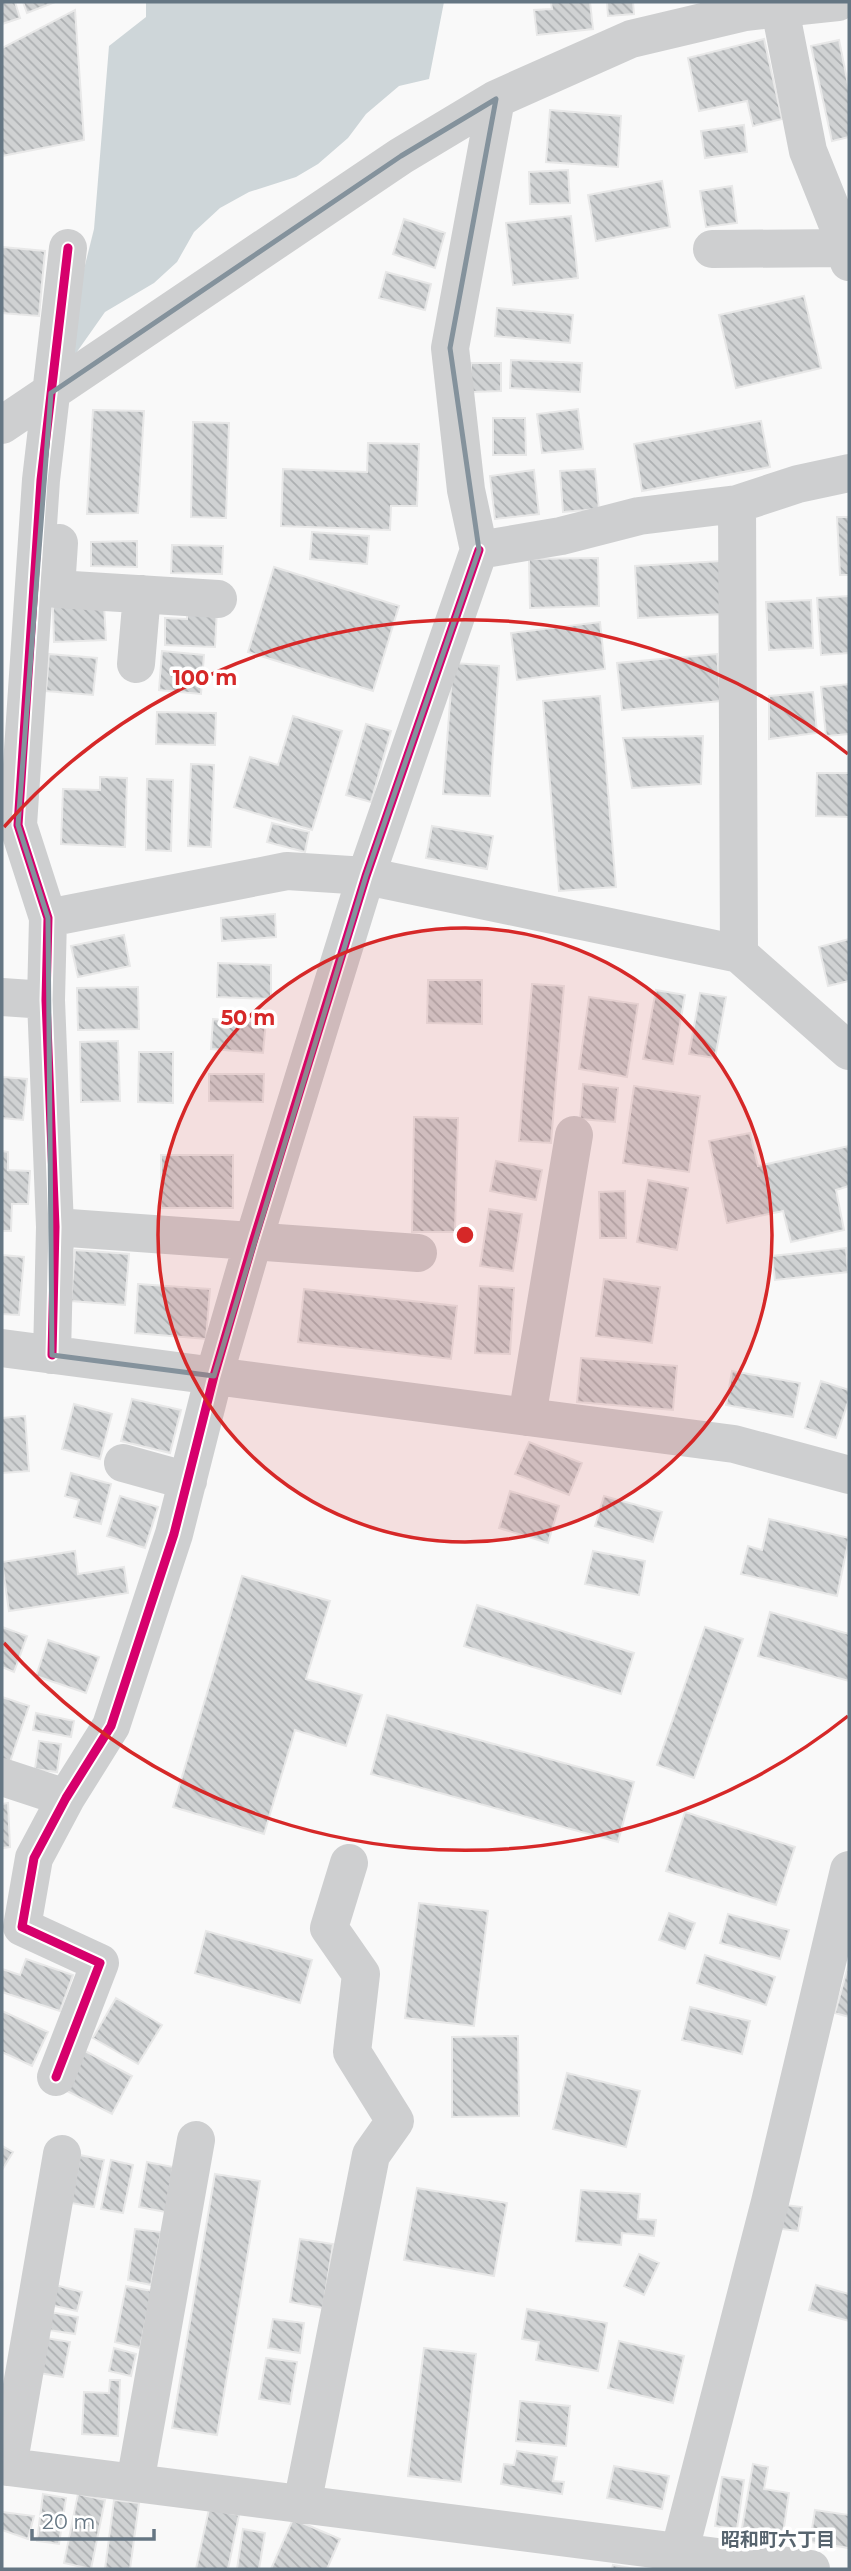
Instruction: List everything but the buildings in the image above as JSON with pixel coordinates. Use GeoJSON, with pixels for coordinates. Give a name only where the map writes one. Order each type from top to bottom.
{"type":"FeatureCollection","features":[{"type":"Feature","properties":{"kind":"street"},"geometry":{"type":"LineString","coordinates":[[2,425],[401,156],[496,99],[631,38],[752,7],[838,2]]}},
{"type":"Feature","properties":{"kind":"street"},"geometry":{"type":"LineString","coordinates":[[712,249],[848,255],[752,7]]}},
{"type":"Feature","properties":{"kind":"street"},"geometry":{"type":"LineString","coordinates":[[57,2077],[100,1963],[22,1927],[34,1858],[66,1798],[111,1726],[174,1534],[214,1376],[253,1242],[366,876],[479,550],[463,465],[450,348],[496,99]]}},
{"type":"Feature","properties":{"kind":"street"},"geometry":{"type":"LineString","coordinates":[[68,248],[59,387],[56,589],[218,599]]}},
{"type":"Feature","properties":{"kind":"street"},"geometry":{"type":"LineString","coordinates":[[52,1355],[55,1227],[46,1000],[48,918],[18,825],[41,480],[59,387]]}},
{"type":"Feature","properties":{"kind":"street"},"geometry":{"type":"LineString","coordinates":[[479,550],[561,536],[639,516],[737,504],[798,484],[849,473]]}},
{"type":"Feature","properties":{"kind":"street"},"geometry":{"type":"LineString","coordinates":[[737,504],[739,954]]}},
{"type":"Feature","properties":{"kind":"street"},"geometry":{"type":"LineString","coordinates":[[136,664],[142,594]]}},
{"type":"Feature","properties":{"kind":"street"},"geometry":{"type":"LineString","coordinates":[[48,918],[287,871],[366,876],[739,954],[849,1051]]}},
{"type":"Feature","properties":{"kind":"street"},"geometry":{"type":"LineString","coordinates":[[2,997],[46,1000]]}},
{"type":"Feature","properties":{"kind":"street"},"geometry":{"type":"LineString","coordinates":[[527,1417],[575,1135]]}},
{"type":"Feature","properties":{"kind":"street"},"geometry":{"type":"LineString","coordinates":[[55,1227],[418,1253]]}},
{"type":"Feature","properties":{"kind":"street"},"geometry":{"type":"LineString","coordinates":[[2,1348],[734,1444],[849,1475]]}},
{"type":"Feature","properties":{"kind":"street"},"geometry":{"type":"LineString","coordinates":[[122,1462],[188,1482]]}},
{"type":"Feature","properties":{"kind":"street"},"geometry":{"type":"LineString","coordinates":[[2,1777],[66,1798]]}},
{"type":"Feature","properties":{"kind":"street"},"geometry":{"type":"LineString","coordinates":[[302,2505],[371,2155],[395,2121],[352,2052],[361,1974],[329,1928],[349,1863]]}},
{"type":"Feature","properties":{"kind":"street"},"geometry":{"type":"LineString","coordinates":[[676,2560],[770,2202],[849,1870]]}},
{"type":"Feature","properties":{"kind":"street"},"geometry":{"type":"LineString","coordinates":[[135,2483],[196,2140]]}},
{"type":"Feature","properties":{"kind":"street"},"geometry":{"type":"LineString","coordinates":[[62,2154],[5,2466],[302,2505],[676,2560],[795,2568]]}},
{"type":"Feature","properties":{"kind":"highlighted area"},"geometry":{"type":"Polygon","coordinates":[[[496,99],[450,348],[479,550],[366,876],[214,1376],[52,1355],[48,918],[18,825],[51,393],[401,156],[496,99]]]}},
{"type":"Feature","properties":{"kind":"shaded area"},"geometry":{"type":"Polygon","coordinates":[[[146,2],[444,2],[429,79],[399,86],[366,114],[348,138],[318,164],[296,177],[249,192],[220,208],[194,232],[177,262],[154,283],[105,312],[74,356],[66,341],[94,229],[109,46],[146,17],[146,2]]]}},
{"type":"Feature","properties":{"kind":"cycle path"},"geometry":{"type":"LineString","coordinates":[[52,1355],[55,1227],[46,1000],[48,918],[18,825],[41,480],[68,248]]}},
{"type":"Feature","properties":{"kind":"cycle path"},"geometry":{"type":"LineString","coordinates":[[56,2077],[100,1963],[22,1927],[34,1858],[66,1798],[111,1726],[174,1534],[214,1376],[253,1242],[366,876],[479,550]]}},
{"type":"Feature","properties":{"kind":"district","name":"昭和町六丁目"},"geometry":{"type":"Point","coordinates":[778,2539]}}]}
